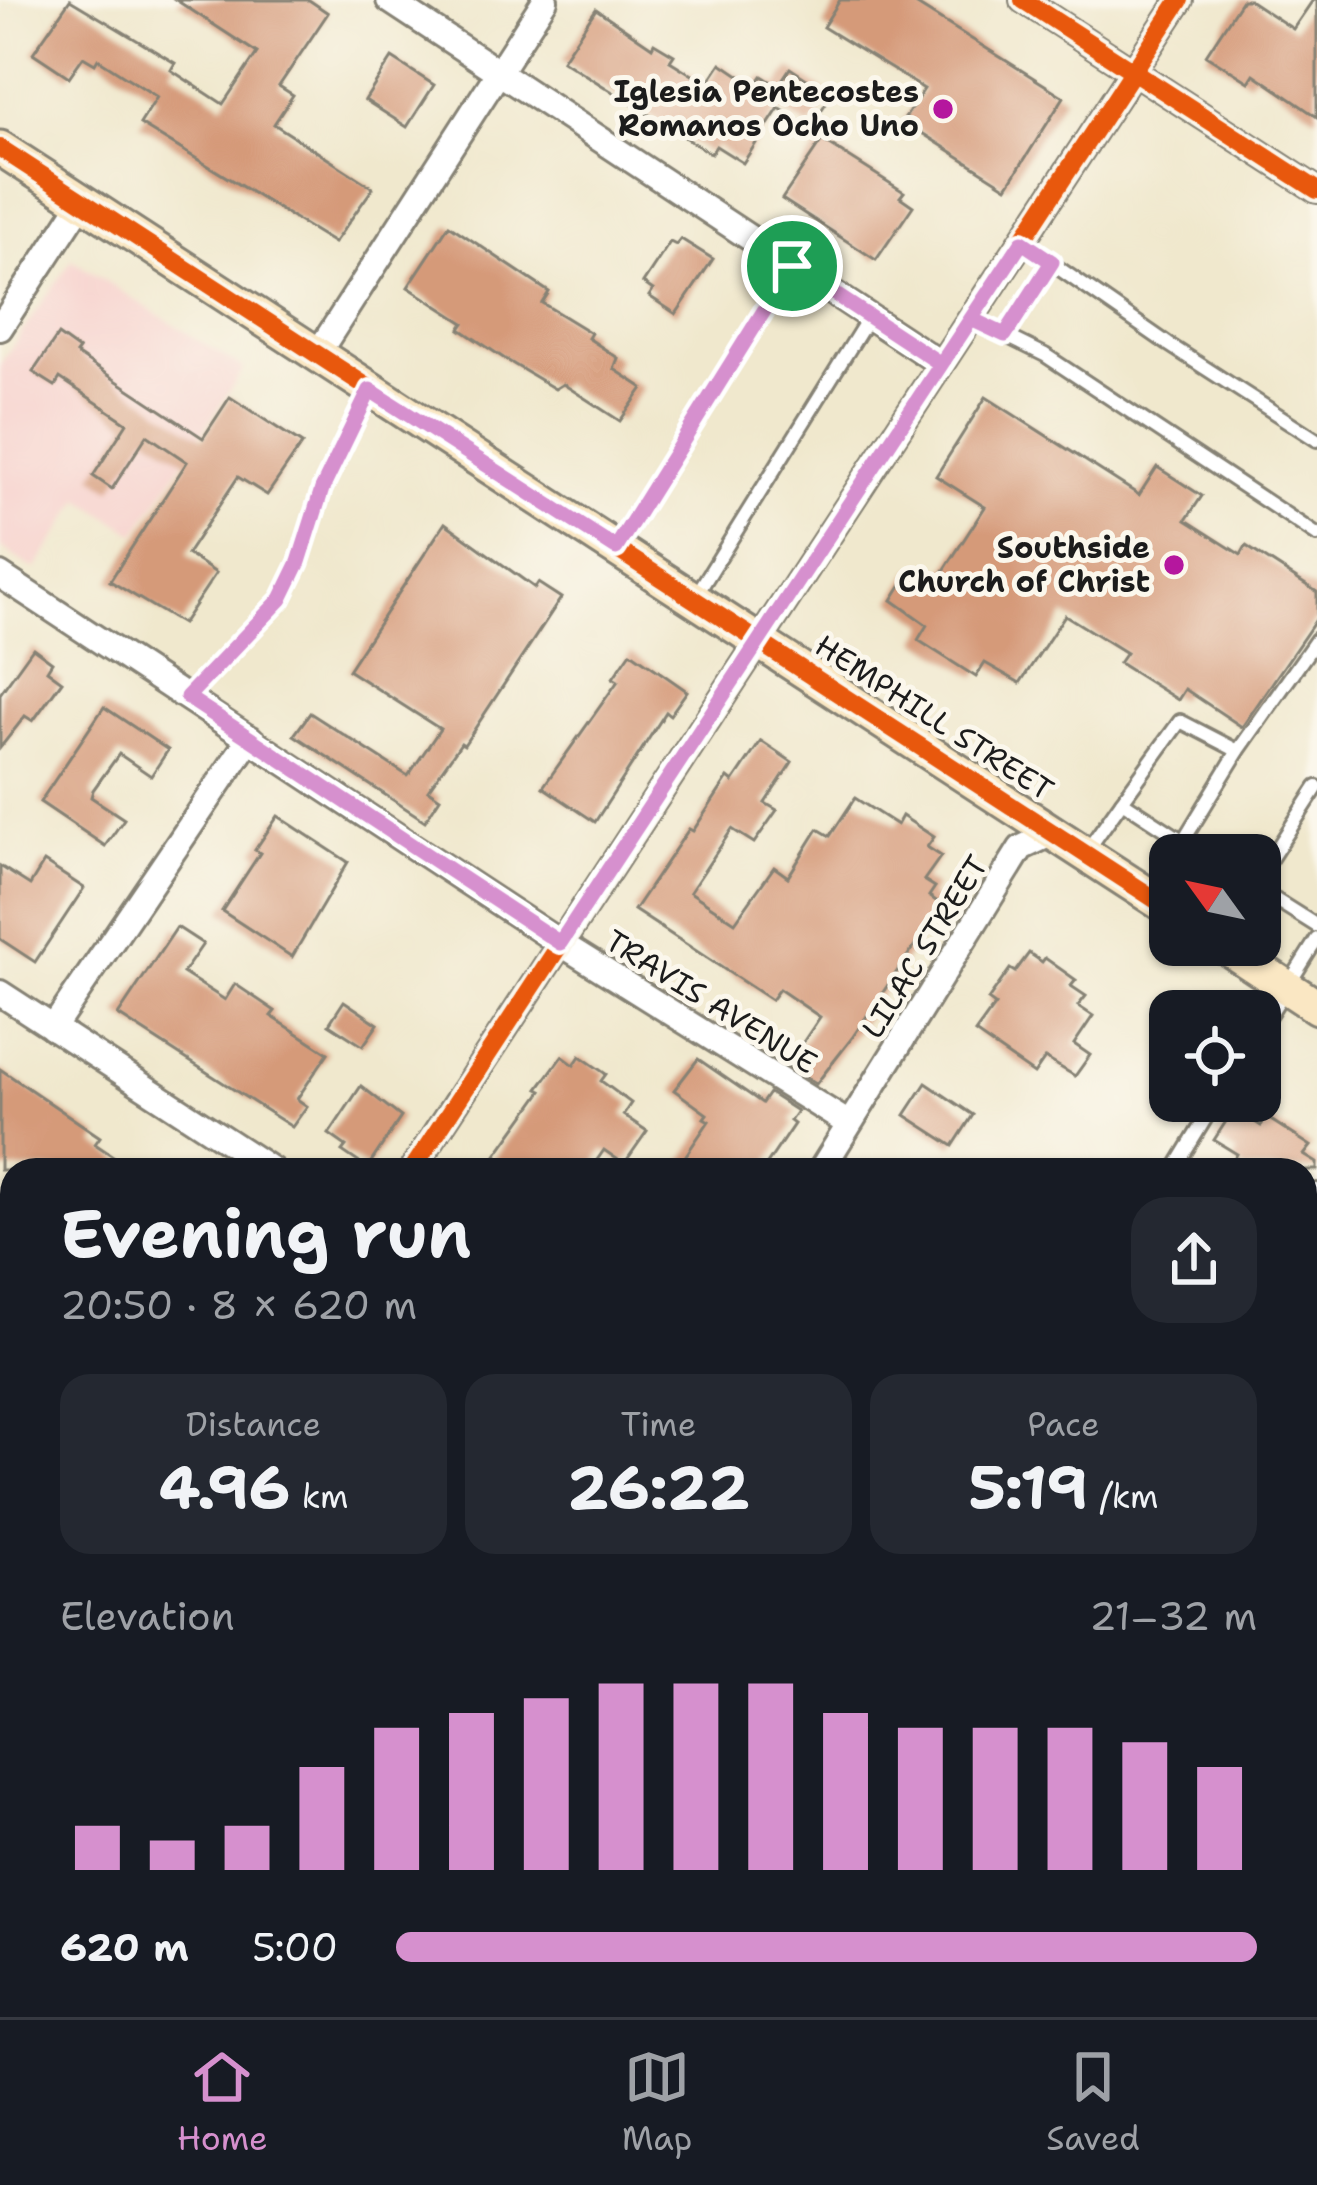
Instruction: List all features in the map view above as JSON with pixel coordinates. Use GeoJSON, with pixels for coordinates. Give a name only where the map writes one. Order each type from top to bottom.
{"type":"FeatureCollection","features":[{"type":"Feature","properties":{"kind":"main road","name":"HEMPHILL STREET"},"geometry":{"type":"LineString","coordinates":[[0,148],[1149,895]]}},
{"type":"Feature","properties":{"kind":"main road"},"geometry":{"type":"LineString","coordinates":[[1254,966],[1317,1007]]}},
{"type":"Feature","properties":{"kind":"street"},"geometry":{"type":"LineString","coordinates":[[388,0],[941,364]]}},
{"type":"Feature","properties":{"kind":"street"},"geometry":{"type":"LineString","coordinates":[[316,356],[545,0]]}},
{"type":"Feature","properties":{"kind":"street"},"geometry":{"type":"LineString","coordinates":[[1023,0],[1317,190]]}},
{"type":"Feature","properties":{"kind":"street"},"geometry":{"type":"LineString","coordinates":[[420,1158],[1180,0]]}},
{"type":"Feature","properties":{"kind":"street"},"geometry":{"type":"LineString","coordinates":[[0,328],[82,202]]}},
{"type":"Feature","properties":{"kind":"street","name":"TRAVIS AVENUE"},"geometry":{"type":"LineString","coordinates":[[0,574],[560,943],[849,1124]]}},
{"type":"Feature","properties":{"kind":"street"},"geometry":{"type":"LineString","coordinates":[[53,1028],[250,738]]}},
{"type":"Feature","properties":{"kind":"street","name":"LILAC STREET"},"geometry":{"type":"LineString","coordinates":[[829,1158],[1021,848],[1055,832]]}},
{"type":"Feature","properties":{"kind":"street"},"geometry":{"type":"LineString","coordinates":[[0,993],[253,1158]]}},
{"type":"Feature","properties":{"kind":"lane"},"geometry":{"type":"LineString","coordinates":[[1022,242],[1317,440]]}},
{"type":"Feature","properties":{"kind":"lane"},"geometry":{"type":"LineString","coordinates":[[1005,335],[1052,262]]}},
{"type":"Feature","properties":{"kind":"lane"},"geometry":{"type":"LineString","coordinates":[[616,548],[792,266]]}},
{"type":"Feature","properties":{"kind":"lane"},"geometry":{"type":"LineString","coordinates":[[694,598],[869,317]]}},
{"type":"Feature","properties":{"kind":"lane"},"geometry":{"type":"LineString","coordinates":[[971,319],[1046,355],[1317,535]]}},
{"type":"Feature","properties":{"kind":"lane"},"geometry":{"type":"LineString","coordinates":[[187,697],[281,599],[299,562],[322,489],[370,390]]}},
{"type":"Feature","properties":{"kind":"lane"},"geometry":{"type":"LineString","coordinates":[[1187,834],[1317,639]]}},
{"type":"Feature","properties":{"kind":"lane"},"geometry":{"type":"LineString","coordinates":[[1086,853],[1180,721],[1238,752]]}},
{"type":"Feature","properties":{"kind":"lane"},"geometry":{"type":"LineString","coordinates":[[1281,842],[1317,787]]}},
{"type":"Feature","properties":{"kind":"lane"},"geometry":{"type":"LineString","coordinates":[[1121,801],[1172,834]]}},
{"type":"Feature","properties":{"kind":"lane"},"geometry":{"type":"LineString","coordinates":[[1281,903],[1317,926]]}},
{"type":"Feature","properties":{"kind":"lane"},"geometry":{"type":"LineString","coordinates":[[1281,996],[1317,939]]}},
{"type":"Feature","properties":{"kind":"lane"},"geometry":{"type":"LineString","coordinates":[[1181,1158],[1203,1122]]}},
{"type":"Feature","properties":{"kind":"shaded area"},"geometry":{"type":"Polygon","coordinates":[[[72,260],[244,369],[136,534],[81,499],[35,570],[0,547],[0,364],[72,260]]]}},
{"type":"Feature","properties":{"kind":"building"},"geometry":{"type":"Polygon","coordinates":[[[70,0],[175,63],[171,70],[223,104],[257,53],[176,0],[309,0],[328,13],[279,86],[293,95],[274,124],[373,188],[334,243],[140,124],[157,97],[98,59],[95,64],[83,57],[69,77],[33,53],[70,0]]]}},
{"type":"Feature","properties":{"kind":"building"},"geometry":{"type":"Polygon","coordinates":[[[840,0],[909,0],[1064,97],[1007,187],[903,121],[924,89],[823,27],[840,0]]]}},
{"type":"Feature","properties":{"kind":"building"},"geometry":{"type":"Polygon","coordinates":[[[1242,0],[1293,29],[1317,0],[1317,117],[1254,74],[1249,82],[1206,55],[1242,0]]]}},
{"type":"Feature","properties":{"kind":"building"},"geometry":{"type":"Polygon","coordinates":[[[596,9],[652,47],[654,43],[674,55],[670,61],[707,84],[721,63],[755,86],[762,76],[778,86],[790,68],[831,95],[810,128],[779,108],[743,163],[716,146],[711,154],[562,60],[596,9]]]}},
{"type":"Feature","properties":{"kind":"building"},"geometry":{"type":"Polygon","coordinates":[[[392,58],[434,85],[407,127],[365,100],[392,58]]]}},
{"type":"Feature","properties":{"kind":"building"},"geometry":{"type":"Polygon","coordinates":[[[822,140],[904,192],[900,197],[913,206],[876,260],[782,199],[822,140]]]}},
{"type":"Feature","properties":{"kind":"building"},"geometry":{"type":"Polygon","coordinates":[[[449,225],[549,292],[542,303],[591,333],[588,338],[618,358],[614,369],[643,388],[620,421],[563,384],[555,389],[505,359],[460,329],[464,323],[408,287],[449,225]]]}},
{"type":"Feature","properties":{"kind":"building"},"geometry":{"type":"Polygon","coordinates":[[[681,239],[713,259],[676,314],[649,296],[653,290],[643,283],[670,242],[676,245],[681,239]]]}},
{"type":"Feature","properties":{"kind":"building"},"geometry":{"type":"Polygon","coordinates":[[[58,335],[79,350],[76,354],[203,438],[230,397],[302,444],[267,495],[238,477],[187,554],[216,573],[182,624],[110,581],[187,462],[147,435],[112,489],[93,476],[127,423],[60,378],[55,386],[33,372],[58,335]]]}},
{"type":"Feature","properties":{"kind":"building","name":"Southside Church of Christ"},"geometry":{"type":"Polygon","coordinates":[[[986,397],[1139,495],[1157,467],[1202,496],[1186,520],[1241,555],[1246,546],[1317,592],[1317,618],[1242,727],[1185,689],[1178,700],[1119,663],[1126,653],[1065,615],[1020,683],[985,663],[976,677],[918,640],[927,625],[892,600],[912,568],[936,583],[985,507],[936,476],[986,397]]]}},
{"type":"Feature","properties":{"kind":"building"},"geometry":{"type":"Polygon","coordinates":[[[445,523],[535,588],[538,583],[561,598],[464,745],[428,790],[440,798],[425,821],[294,735],[310,713],[408,776],[440,729],[348,670],[445,523]]]}},
{"type":"Feature","properties":{"kind":"building"},"geometry":{"type":"Polygon","coordinates":[[[33,648],[52,662],[47,670],[62,681],[33,721],[25,716],[0,748],[0,694],[33,648]]]}},
{"type":"Feature","properties":{"kind":"building"},"geometry":{"type":"Polygon","coordinates":[[[631,652],[687,691],[670,715],[666,712],[595,822],[543,787],[618,681],[613,678],[631,652]]]}},
{"type":"Feature","properties":{"kind":"building"},"geometry":{"type":"Polygon","coordinates":[[[104,707],[168,750],[151,776],[119,754],[93,790],[91,797],[124,819],[105,846],[40,802],[104,707]]]}},
{"type":"Feature","properties":{"kind":"building"},"geometry":{"type":"Polygon","coordinates":[[[761,741],[792,762],[765,803],[777,810],[754,843],[732,829],[690,892],[735,922],[774,867],[788,877],[818,829],[830,836],[855,798],[897,825],[902,816],[934,837],[927,847],[941,856],[924,880],[935,887],[929,896],[942,905],[816,1084],[787,1066],[820,1017],[779,989],[771,1000],[634,910],[689,829],[693,831],[728,778],[733,782],[761,741]]]}},
{"type":"Feature","properties":{"kind":"building"},"geometry":{"type":"Polygon","coordinates":[[[278,816],[348,862],[292,957],[222,911],[278,816]]]}},
{"type":"Feature","properties":{"kind":"building"},"geometry":{"type":"Polygon","coordinates":[[[44,862],[84,888],[35,962],[0,939],[0,866],[30,885],[44,862]]]}},
{"type":"Feature","properties":{"kind":"building"},"geometry":{"type":"Polygon","coordinates":[[[177,927],[203,944],[183,973],[225,1000],[235,984],[275,1011],[271,1016],[328,1053],[297,1099],[307,1106],[292,1127],[118,1015],[177,927]]]}},
{"type":"Feature","properties":{"kind":"building"},"geometry":{"type":"Polygon","coordinates":[[[1029,953],[1042,962],[1045,958],[1076,980],[1071,986],[1086,996],[1078,1006],[1093,1016],[1074,1044],[1090,1055],[1075,1076],[1045,1058],[1034,1074],[975,1033],[995,1005],[988,1000],[1010,969],[1015,972],[1029,953]]]}},
{"type":"Feature","properties":{"kind":"building"},"geometry":{"type":"Polygon","coordinates":[[[344,1001],[378,1024],[363,1046],[329,1024],[344,1001]]]}},
{"type":"Feature","properties":{"kind":"building"},"geometry":{"type":"Polygon","coordinates":[[[562,1056],[574,1065],[580,1056],[606,1074],[601,1081],[631,1103],[623,1115],[647,1131],[628,1158],[615,1158],[604,1150],[598,1158],[494,1158],[542,1091],[538,1089],[562,1056]]]}},
{"type":"Feature","properties":{"kind":"building"},"geometry":{"type":"Polygon","coordinates":[[[698,1059],[762,1103],[769,1093],[797,1111],[790,1121],[794,1124],[771,1158],[684,1158],[709,1121],[704,1118],[707,1114],[674,1090],[698,1059]]]}},
{"type":"Feature","properties":{"kind":"building"},"geometry":{"type":"Polygon","coordinates":[[[0,1069],[100,1137],[95,1144],[116,1158],[0,1158],[0,1069]]]}},
{"type":"Feature","properties":{"kind":"building"},"geometry":{"type":"Polygon","coordinates":[[[926,1083],[973,1115],[953,1146],[905,1115],[926,1083]]]}},
{"type":"Feature","properties":{"kind":"building"},"geometry":{"type":"Polygon","coordinates":[[[361,1086],[401,1117],[374,1158],[352,1158],[342,1151],[346,1146],[329,1134],[361,1086]]]}},
{"type":"Feature","properties":{"kind":"building"},"geometry":{"type":"Polygon","coordinates":[[[1226,1122],[1261,1126],[1274,1122],[1311,1146],[1304,1155],[1309,1158],[1235,1158],[1237,1154],[1214,1140],[1226,1122]]]}},
{"type":"Feature","properties":{"kind":"cycle path"},"geometry":{"type":"LineString","coordinates":[[1023,0],[1317,190]]}},
{"type":"Feature","properties":{"kind":"cycle path"},"geometry":{"type":"LineString","coordinates":[[420,1158],[1180,0]]}},
{"type":"Feature","properties":{"kind":"cycle path"},"geometry":{"type":"LineString","coordinates":[[0,148],[1149,895]]}},
{"type":"Feature","properties":{"kind":"place","name":"Iglesia Pentecostes Romanos Ocho Uno"},"geometry":{"type":"Point","coordinates":[943,109]}},
{"type":"Feature","properties":{"kind":"place","name":"Southside Church of Christ"},"geometry":{"type":"Point","coordinates":[1174,565]}},
{"type":"Feature","properties":{"kind":"route"},"geometry":{"type":"LineString","coordinates":[[1022,242],[1052,262],[1005,335],[971,319],[560,943],[187,697],[281,599],[299,562],[322,489],[370,390],[616,548],[792,266],[941,364],[1022,242]]}}]}
